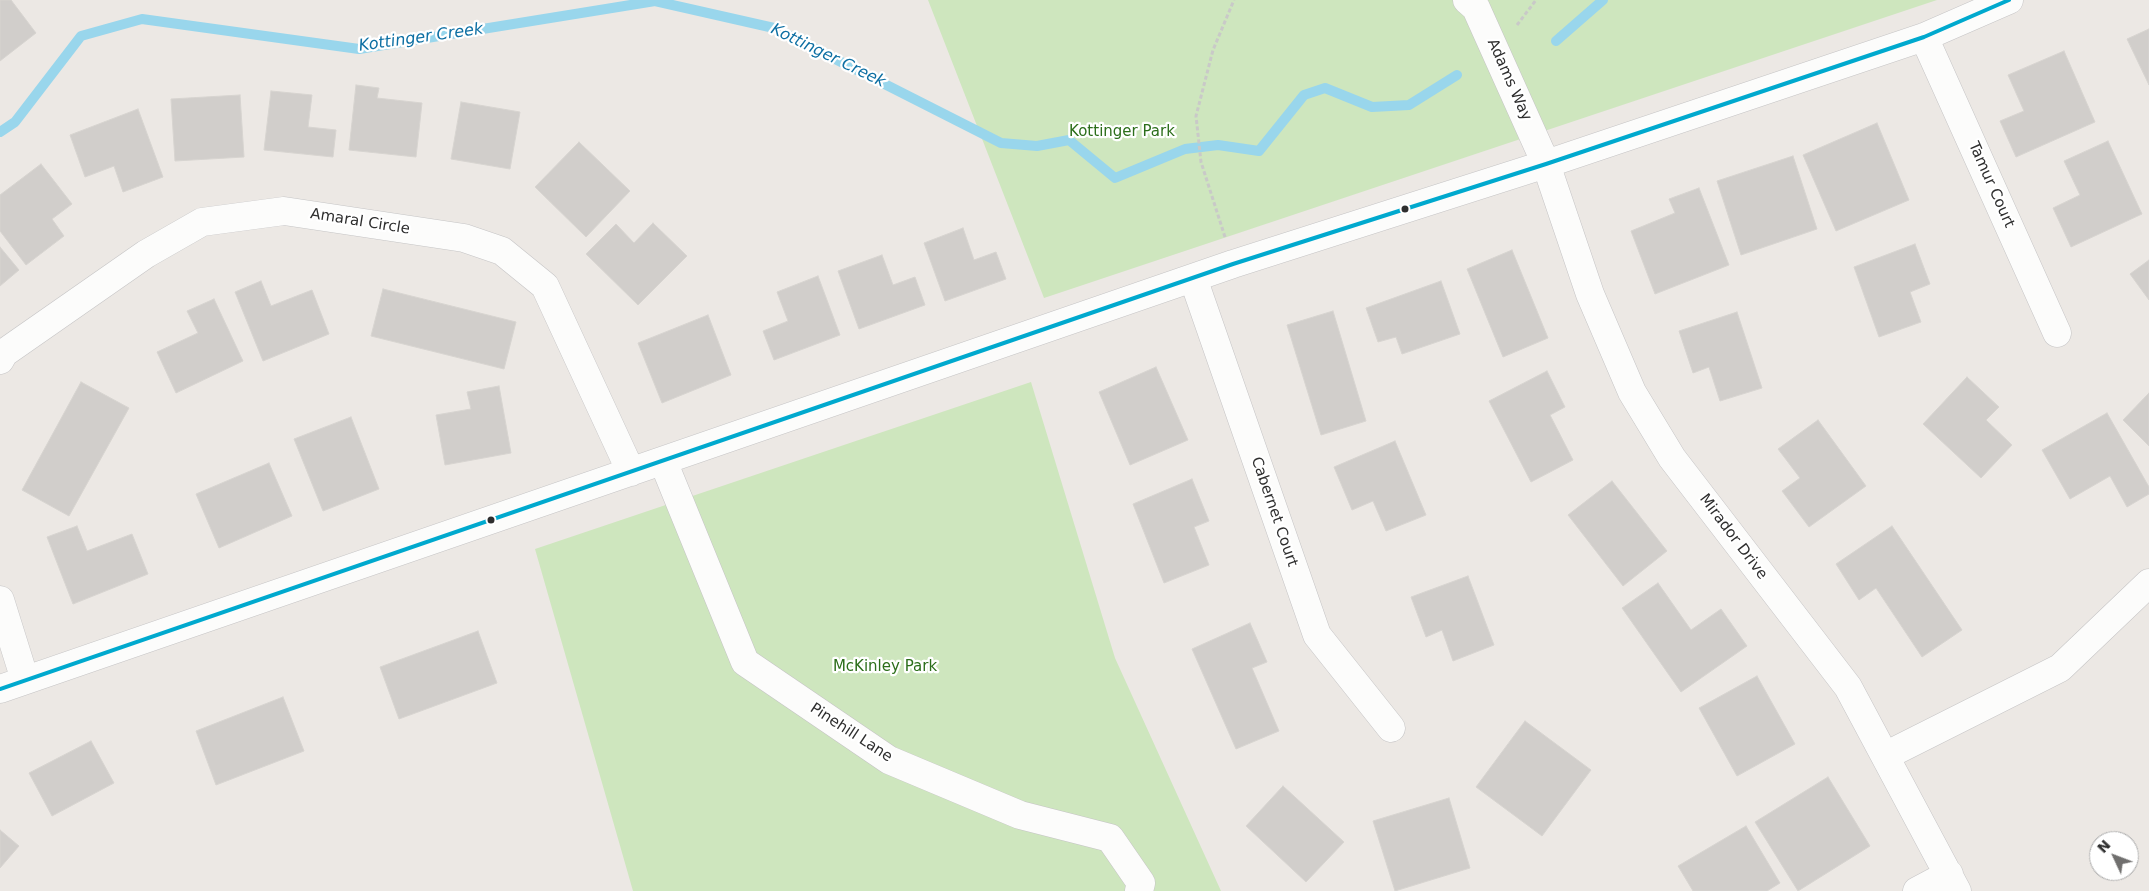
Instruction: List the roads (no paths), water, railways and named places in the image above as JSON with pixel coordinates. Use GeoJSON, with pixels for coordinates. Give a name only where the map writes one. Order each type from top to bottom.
{"type":"FeatureCollection","features":[{"type":"Feature","properties":{"kind":"street","name":"Adams Way"},"geometry":{"type":"LineString","coordinates":[[1467,0],[1476,8],[1546,164]]}},
{"type":"Feature","properties":{"kind":"street"},"geometry":{"type":"LineString","coordinates":[[0,689],[1233,264],[1546,164],[1924,36],[2009,0]]}},
{"type":"Feature","properties":{"kind":"street","name":"Tamur Court"},"geometry":{"type":"LineString","coordinates":[[1924,36],[2058,333]]}},
{"type":"Feature","properties":{"kind":"street","name":"Mirador Drive"},"geometry":{"type":"LineString","coordinates":[[1546,164],[1590,294],[1632,392],[1672,458],[1848,687],[1953,882]]}},
{"type":"Feature","properties":{"kind":"street","name":"Amaral Circle"},"geometry":{"type":"LineString","coordinates":[[0,360],[4,353],[146,254],[202,222],[284,211],[464,238],[502,251],[545,286],[631,472]]}},
{"type":"Feature","properties":{"kind":"street","name":"Cabernet Court"},"geometry":{"type":"LineString","coordinates":[[1193,278],[1317,635],[1390,728]]}},
{"type":"Feature","properties":{"kind":"street","name":"Pinehill Lane"},"geometry":{"type":"LineString","coordinates":[[663,461],[745,662],[889,760],[1020,815],[1110,838],[1140,883],[1139,891]]}},
{"type":"Feature","properties":{"kind":"street"},"geometry":{"type":"LineString","coordinates":[[1885,756],[2060,668],[2149,583]]}},
{"type":"Feature","properties":{"kind":"street"},"geometry":{"type":"LineString","coordinates":[[0,600],[25,680]]}},
{"type":"Feature","properties":{"kind":"street"},"geometry":{"type":"LineString","coordinates":[[1917,891],[1953,882]]}},
{"type":"Feature","properties":{"kind":"waterway","name":"Kottinger Creek"},"geometry":{"type":"LineString","coordinates":[[1556,41],[1603,0]]}},
{"type":"Feature","properties":{"kind":"waterway","name":"Kottinger Creek"},"geometry":{"type":"LineString","coordinates":[[0,132],[15,122],[81,36],[142,19],[359,49],[655,1],[774,28],[1001,143],[1037,146],[1069,140],[1115,178],[1185,149],[1218,145],[1259,151],[1304,95],[1325,88],[1372,107],[1409,105],[1457,75]]}},
{"type":"Feature","properties":{"kind":"park label","name":"Kottinger Park"},"geometry":{"type":"Point","coordinates":[1122,132]}},
{"type":"Feature","properties":{"kind":"park label","name":"McKinley Park"},"geometry":{"type":"Point","coordinates":[885,667]}}]}
